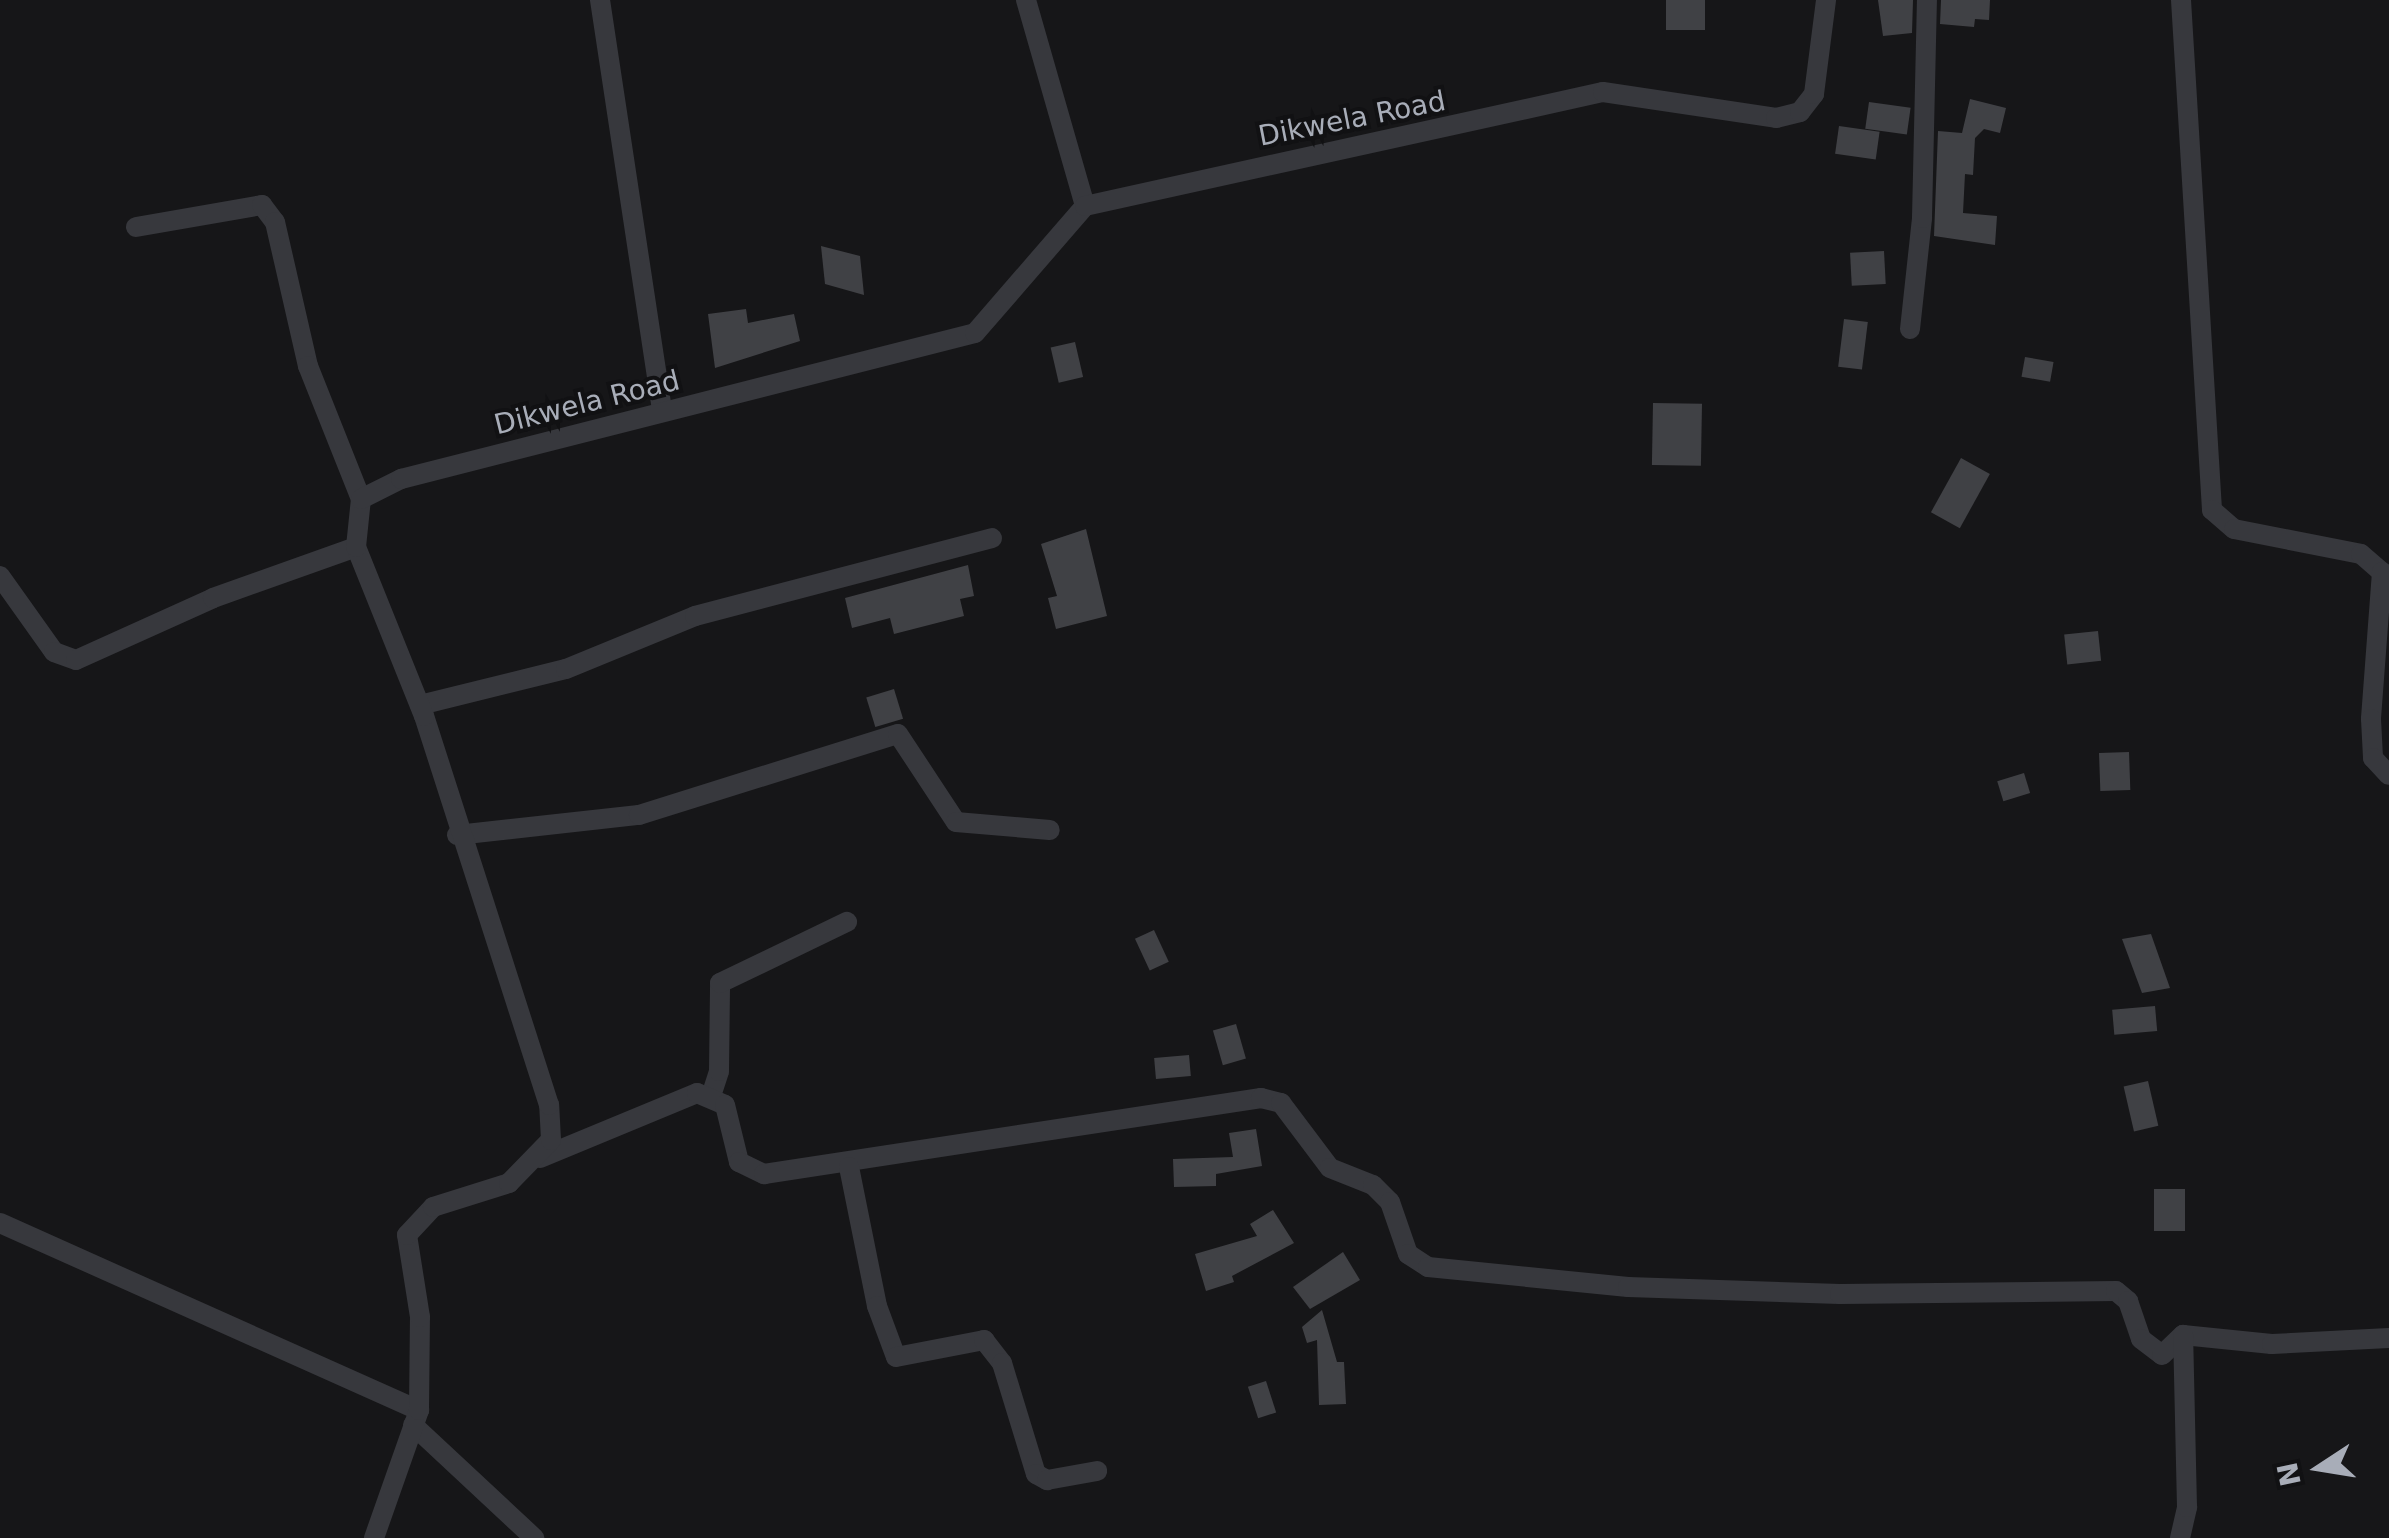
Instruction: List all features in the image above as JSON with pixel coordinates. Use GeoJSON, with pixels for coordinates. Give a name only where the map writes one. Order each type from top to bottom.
{"type":"FeatureCollection","features":[{"type":"Feature","properties":{"kind":"street"},"geometry":{"type":"LineString","coordinates":[[600,0],[662,410]]}},
{"type":"Feature","properties":{"kind":"street"},"geometry":{"type":"LineString","coordinates":[[1026,0],[1085,206]]}},
{"type":"Feature","properties":{"kind":"street","name":"Dikwela Road"},"geometry":{"type":"LineString","coordinates":[[360,499],[400,479],[975,333],[1085,206],[1603,92],[1776,118],[1800,112],[1814,94],[1826,0]]}},
{"type":"Feature","properties":{"kind":"street"},"geometry":{"type":"LineString","coordinates":[[1910,329],[1922,218],[1926,0]]}},
{"type":"Feature","properties":{"kind":"street"},"geometry":{"type":"LineString","coordinates":[[2181,0],[2212,510],[2234,529],[2362,554],[2382,572],[2370,719],[2373,758],[2389,775]]}},
{"type":"Feature","properties":{"kind":"street"},"geometry":{"type":"LineString","coordinates":[[136,227],[262,206],[275,222],[308,366],[360,499],[356,548],[420,705],[457,835],[549,1104],[551,1140],[540,1158]]}},
{"type":"Feature","properties":{"kind":"street"},"geometry":{"type":"LineString","coordinates":[[420,705],[566,669],[695,616],[992,538]]}},
{"type":"Feature","properties":{"kind":"street"},"geometry":{"type":"LineString","coordinates":[[0,576],[54,652],[76,660],[212,598],[356,548]]}},
{"type":"Feature","properties":{"kind":"street"},"geometry":{"type":"LineString","coordinates":[[457,835],[639,815],[898,734],[956,822],[1050,830]]}},
{"type":"Feature","properties":{"kind":"street"},"geometry":{"type":"LineString","coordinates":[[712,1093],[720,1072],[720,984],[848,922]]}},
{"type":"Feature","properties":{"kind":"street"},"geometry":{"type":"LineString","coordinates":[[374,1538],[416,1418],[420,1316],[407,1235],[433,1207],[509,1183],[540,1158],[662,1105],[712,1093]]}},
{"type":"Feature","properties":{"kind":"street"},"geometry":{"type":"LineString","coordinates":[[712,1093],[725,1105],[749,1172],[850,1166],[1260,1098],[1281,1103],[1330,1168],[1373,1186],[1390,1202],[1408,1254],[1428,1267],[1628,1286],[1840,1294],[2072,1286],[2116,1292],[2128,1301],[2141,1339],[2162,1355],[2183,1335],[2272,1344],[2389,1338]]}},
{"type":"Feature","properties":{"kind":"street"},"geometry":{"type":"LineString","coordinates":[[850,1166],[877,1306],[896,1356],[984,1340],[1002,1363],[1036,1474],[1047,1480],[1097,1470]]}},
{"type":"Feature","properties":{"kind":"street"},"geometry":{"type":"LineString","coordinates":[[0,1223],[416,1418],[534,1538]]}},
{"type":"Feature","properties":{"kind":"street"},"geometry":{"type":"LineString","coordinates":[[2180,1538],[2187,1507],[2183,1335]]}},
{"type":"Feature","properties":{"kind":"building"},"geometry":{"type":"Polygon","coordinates":[[[1666,0],[1705,0],[1705,30],[1666,30],[1666,0]]]}},
{"type":"Feature","properties":{"kind":"building"},"geometry":{"type":"Polygon","coordinates":[[[1878,0],[1913,0],[1912,33],[1883,36],[1878,0]]]}},
{"type":"Feature","properties":{"kind":"building"},"geometry":{"type":"Polygon","coordinates":[[[1941,0],[1990,0],[1989,20],[1975,19],[1974,27],[1940,24],[1941,0]]]}},
{"type":"Feature","properties":{"kind":"building"},"geometry":{"type":"Polygon","coordinates":[[[1970,99],[2006,108],[2000,133],[1984,129],[1975,138],[1973,175],[1965,174],[1963,213],[1997,216],[1995,245],[1934,236],[1938,131],[1962,133],[1970,99]]]}},
{"type":"Feature","properties":{"kind":"building"},"geometry":{"type":"Polygon","coordinates":[[[1869,102],[1911,108],[1907,135],[1865,129],[1869,102]]]}},
{"type":"Feature","properties":{"kind":"building"},"geometry":{"type":"Polygon","coordinates":[[[1839,126],[1880,132],[1876,159],[1835,154],[1839,126]]]}},
{"type":"Feature","properties":{"kind":"building"},"geometry":{"type":"Polygon","coordinates":[[[821,246],[860,256],[864,295],[825,284],[821,246]]]}},
{"type":"Feature","properties":{"kind":"building"},"geometry":{"type":"Polygon","coordinates":[[[1884,251],[1886,284],[1852,286],[1850,253],[1884,251]]]}},
{"type":"Feature","properties":{"kind":"building"},"geometry":{"type":"Polygon","coordinates":[[[746,309],[748,323],[794,314],[800,341],[715,368],[708,314],[746,309]]]}},
{"type":"Feature","properties":{"kind":"building"},"geometry":{"type":"Polygon","coordinates":[[[1844,319],[1868,322],[1862,370],[1838,367],[1844,319]]]}},
{"type":"Feature","properties":{"kind":"building"},"geometry":{"type":"Polygon","coordinates":[[[1075,342],[1083,377],[1059,383],[1051,348],[1075,342]]]}},
{"type":"Feature","properties":{"kind":"building"},"geometry":{"type":"Polygon","coordinates":[[[2025,357],[2054,362],[2050,382],[2022,377],[2025,357]]]}},
{"type":"Feature","properties":{"kind":"building"},"geometry":{"type":"Polygon","coordinates":[[[1653,403],[1702,404],[1701,466],[1652,465],[1653,403]]]}},
{"type":"Feature","properties":{"kind":"building"},"geometry":{"type":"Polygon","coordinates":[[[1961,458],[1990,474],[1960,528],[1931,512],[1961,458]]]}},
{"type":"Feature","properties":{"kind":"building"},"geometry":{"type":"Polygon","coordinates":[[[1086,529],[1107,616],[1056,629],[1048,598],[1057,596],[1041,544],[1086,529]]]}},
{"type":"Feature","properties":{"kind":"building"},"geometry":{"type":"Polygon","coordinates":[[[968,565],[974,596],[960,599],[964,616],[894,634],[890,618],[852,628],[845,598],[968,565]]]}},
{"type":"Feature","properties":{"kind":"building"},"geometry":{"type":"Polygon","coordinates":[[[2098,631],[2101,661],[2067,664],[2064,635],[2098,631]]]}},
{"type":"Feature","properties":{"kind":"building"},"geometry":{"type":"Polygon","coordinates":[[[894,689],[903,719],[875,727],[866,697],[894,689]]]}},
{"type":"Feature","properties":{"kind":"building"},"geometry":{"type":"Polygon","coordinates":[[[2129,752],[2130,790],[2100,791],[2099,753],[2129,752]]]}},
{"type":"Feature","properties":{"kind":"building"},"geometry":{"type":"Polygon","coordinates":[[[2024,773],[2030,793],[2003,801],[1997,781],[2024,773]]]}},
{"type":"Feature","properties":{"kind":"building"},"geometry":{"type":"Polygon","coordinates":[[[1154,930],[1169,962],[1150,971],[1135,939],[1154,930]]]}},
{"type":"Feature","properties":{"kind":"building"},"geometry":{"type":"Polygon","coordinates":[[[2151,934],[2170,988],[2142,993],[2122,939],[2151,934]]]}},
{"type":"Feature","properties":{"kind":"building"},"geometry":{"type":"Polygon","coordinates":[[[2155,1006],[2157,1031],[2114,1035],[2112,1010],[2155,1006]]]}},
{"type":"Feature","properties":{"kind":"building"},"geometry":{"type":"Polygon","coordinates":[[[1236,1024],[1246,1059],[1223,1065],[1213,1031],[1236,1024]]]}},
{"type":"Feature","properties":{"kind":"building"},"geometry":{"type":"Polygon","coordinates":[[[1189,1055],[1191,1076],[1156,1079],[1154,1058],[1189,1055]]]}},
{"type":"Feature","properties":{"kind":"building"},"geometry":{"type":"Polygon","coordinates":[[[2148,1081],[2158,1126],[2134,1131],[2124,1087],[2148,1081]]]}},
{"type":"Feature","properties":{"kind":"building"},"geometry":{"type":"Polygon","coordinates":[[[1256,1129],[1262,1166],[1216,1174],[1216,1186],[1174,1187],[1173,1159],[1233,1157],[1229,1133],[1256,1129]]]}},
{"type":"Feature","properties":{"kind":"building"},"geometry":{"type":"Polygon","coordinates":[[[2154,1189],[2185,1189],[2185,1231],[2154,1231],[2154,1189]]]}},
{"type":"Feature","properties":{"kind":"building"},"geometry":{"type":"Polygon","coordinates":[[[1273,1210],[1294,1243],[1232,1276],[1234,1282],[1206,1291],[1195,1254],[1257,1236],[1250,1224],[1273,1210]]]}},
{"type":"Feature","properties":{"kind":"building"},"geometry":{"type":"Polygon","coordinates":[[[1343,1252],[1360,1280],[1310,1309],[1293,1287],[1343,1252]]]}},
{"type":"Feature","properties":{"kind":"building"},"geometry":{"type":"Polygon","coordinates":[[[1322,1310],[1337,1362],[1344,1362],[1346,1404],[1319,1405],[1317,1340],[1307,1343],[1302,1327],[1322,1310]]]}},
{"type":"Feature","properties":{"kind":"building"},"geometry":{"type":"Polygon","coordinates":[[[1266,1381],[1276,1412],[1258,1418],[1248,1387],[1266,1381]]]}}]}
